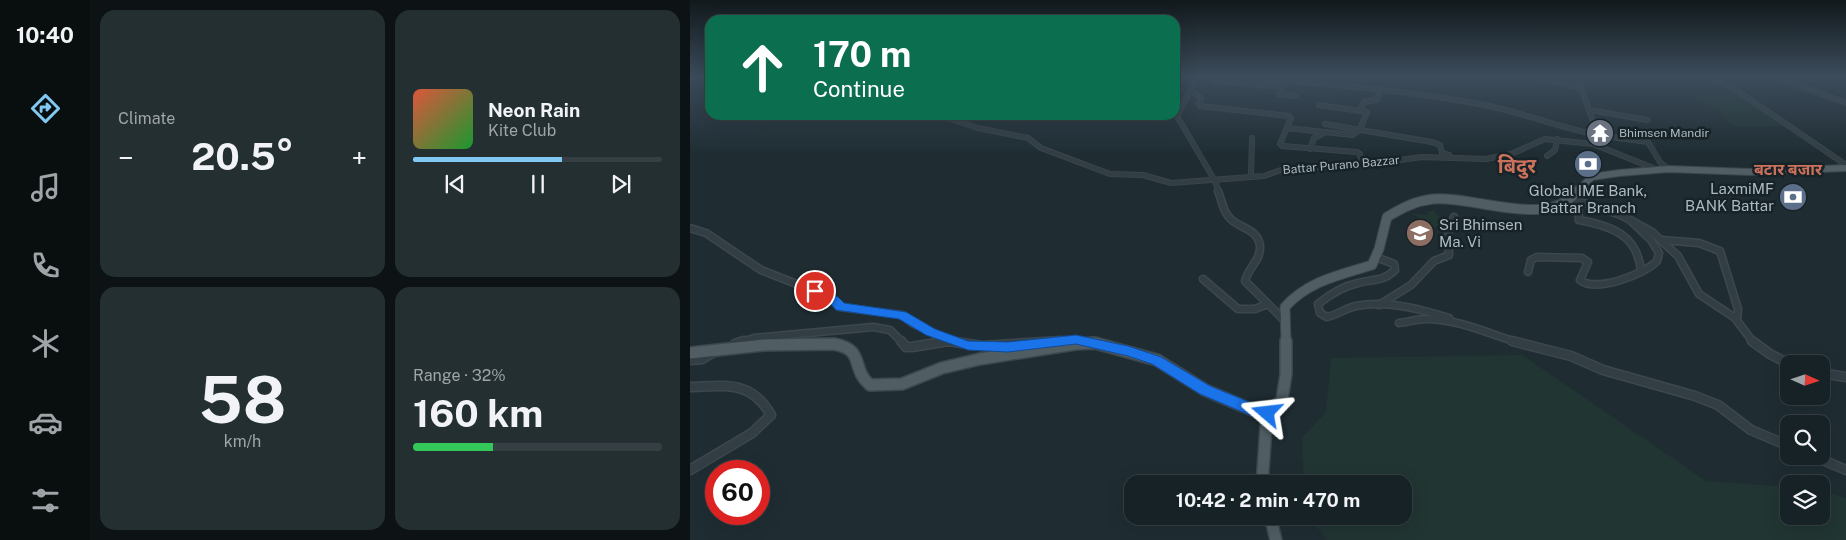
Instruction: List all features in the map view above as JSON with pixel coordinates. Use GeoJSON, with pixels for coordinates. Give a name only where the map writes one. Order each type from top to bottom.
{"type":"FeatureCollection","features":[{"type":"Feature","properties":{"kind":"main road"},"geometry":{"type":"LineString","coordinates":[[1263,475],[1267,413],[1282,400],[1286,374],[1285,308],[1299,291],[1341,274],[1372,265],[1387,217],[1408,204],[1434,199],[1452,199],[1529,210],[1555,206],[1571,200],[1579,188],[1592,177],[1668,169],[1750,172],[1846,166]]}},
{"type":"Feature","properties":{"kind":"main road"},"geometry":{"type":"LineString","coordinates":[[690,353],[764,345],[818,343],[845,346],[854,352],[862,378],[870,385],[885,385],[902,384],[942,368],[980,359],[1075,344],[1095,344],[1157,360],[1205,390],[1258,412],[1267,413]]}},
{"type":"Feature","properties":{"kind":"main road"},"geometry":{"type":"LineString","coordinates":[[1272,525],[1276,540]]}},
{"type":"Feature","properties":{"kind":"street"},"geometry":{"type":"LineString","coordinates":[[1199,102],[1200,106],[1289,116],[1291,118],[1280,144],[1282,146],[1359,152],[1362,165]]}},
{"type":"Feature","properties":{"kind":"street"},"geometry":{"type":"LineString","coordinates":[[1360,111],[1364,102]]}},
{"type":"Feature","properties":{"kind":"street"},"geometry":{"type":"LineString","coordinates":[[1465,102],[1487,106],[1598,135]]}},
{"type":"Feature","properties":{"kind":"street"},"geometry":{"type":"LineString","coordinates":[[1587,102],[1598,135]]}},
{"type":"Feature","properties":{"kind":"street"},"geometry":{"type":"LineString","coordinates":[[1754,102],[1846,166]]}},
{"type":"Feature","properties":{"kind":"street"},"geometry":{"type":"LineString","coordinates":[[1287,128],[1348,135],[1358,132],[1367,112],[1319,105]]}},
{"type":"Feature","properties":{"kind":"street"},"geometry":{"type":"LineString","coordinates":[[1590,110],[1647,120]]}},
{"type":"Feature","properties":{"kind":"street","name":"Battar Purano Bazzar"},"geometry":{"type":"LineString","coordinates":[[954,120],[978,128],[1028,138],[1041,148],[1110,174],[1143,175],[1171,183],[1264,176],[1284,169],[1362,165],[1422,157],[1497,158],[1511,154],[1538,140],[1557,139],[1593,144],[1658,170]]}},
{"type":"Feature","properties":{"kind":"street"},"geometry":{"type":"LineString","coordinates":[[1179,120],[1215,181],[1228,217],[1255,233],[1260,246],[1258,258],[1247,272],[1245,281],[1285,321]]}},
{"type":"Feature","properties":{"kind":"street"},"geometry":{"type":"LineString","coordinates":[[1324,124],[1436,143],[1440,145],[1442,153],[1455,158]]}},
{"type":"Feature","properties":{"kind":"street"},"geometry":{"type":"LineString","coordinates":[[1310,149],[1314,138],[1325,132]]}},
{"type":"Feature","properties":{"kind":"street"},"geometry":{"type":"LineString","coordinates":[[1593,144],[1587,134],[1648,142],[1660,162],[1668,169]]}},
{"type":"Feature","properties":{"kind":"street"},"geometry":{"type":"LineString","coordinates":[[1251,177],[1252,138]]}},
{"type":"Feature","properties":{"kind":"street"},"geometry":{"type":"LineString","coordinates":[[1547,156],[1555,150],[1557,139]]}},
{"type":"Feature","properties":{"kind":"street"},"geometry":{"type":"LineString","coordinates":[[1571,200],[1606,208],[1628,218],[1661,240],[1689,272],[1694,289],[1737,320],[1752,343],[1780,360]]}},
{"type":"Feature","properties":{"kind":"street"},"geometry":{"type":"LineString","coordinates":[[1571,200],[1578,208],[1579,220],[1603,224],[1623,234],[1639,256],[1642,272]]}},
{"type":"Feature","properties":{"kind":"street"},"geometry":{"type":"LineString","coordinates":[[1379,305],[1383,299],[1401,292],[1410,286],[1422,272],[1430,268],[1434,261],[1446,258],[1448,255],[1448,232],[1454,217]]}},
{"type":"Feature","properties":{"kind":"street"},"geometry":{"type":"LineString","coordinates":[[1528,272],[1531,260],[1537,257],[1582,258],[1588,262],[1580,280],[1583,283],[1610,284],[1653,267],[1658,260],[1659,253],[1654,244],[1628,218]]}},
{"type":"Feature","properties":{"kind":"street"},"geometry":{"type":"LineString","coordinates":[[690,228],[706,233],[761,270],[827,296],[840,307],[902,315],[912,323],[950,341],[968,345],[1008,347],[1076,340],[1095,344]]}},
{"type":"Feature","properties":{"kind":"street"},"geometry":{"type":"LineString","coordinates":[[1661,240],[1698,243],[1720,251],[1738,309],[1737,320]]}},
{"type":"Feature","properties":{"kind":"street"},"geometry":{"type":"LineString","coordinates":[[1376,257],[1394,264],[1395,270],[1390,276],[1383,281],[1355,283],[1326,297],[1318,304],[1320,313],[1328,317],[1346,308],[1379,305],[1428,311],[1516,342],[1569,354],[1590,362],[1603,370],[1695,396],[1718,405],[1751,430],[1780,442]]}},
{"type":"Feature","properties":{"kind":"street"},"geometry":{"type":"LineString","coordinates":[[1203,279],[1218,290],[1228,304],[1243,312],[1251,312],[1268,304]]}},
{"type":"Feature","properties":{"kind":"street"},"geometry":{"type":"LineString","coordinates":[[1399,324],[1428,318],[1462,323]]}},
{"type":"Feature","properties":{"kind":"street"},"geometry":{"type":"LineString","coordinates":[[690,360],[702,359],[716,351],[754,338],[873,327],[888,328],[898,335],[906,348],[916,348],[936,342],[950,341]]}},
{"type":"Feature","properties":{"kind":"street"},"geometry":{"type":"LineString","coordinates":[[1830,374],[1846,377]]}},
{"type":"Feature","properties":{"kind":"street"},"geometry":{"type":"LineString","coordinates":[[690,387],[725,386],[743,390],[760,397],[771,415],[759,429],[748,437],[730,445],[690,470]]}},
{"type":"Feature","properties":{"kind":"street"},"geometry":{"type":"LineString","coordinates":[[1830,463],[1846,470]]}},
{"type":"Feature","properties":{"kind":"green space"},"geometry":{"type":"Polygon","coordinates":[[[1706,102],[1751,102],[1783,126],[1735,127],[1706,102]]]}},
{"type":"Feature","properties":{"kind":"green space"},"geometry":{"type":"Polygon","coordinates":[[[1427,211],[1435,211],[1437,215],[1448,220],[1446,222],[1450,224],[1447,226],[1449,228],[1421,226],[1420,218],[1411,213],[1428,215],[1427,211]]]}},
{"type":"Feature","properties":{"kind":"green space"},"geometry":{"type":"Polygon","coordinates":[[[1522,355],[1706,481],[1780,486],[1780,525],[1830,525],[1830,494],[1846,498],[1846,540],[1327,540],[1315,525],[1412,525],[1412,475],[1304,475],[1302,438],[1326,412],[1331,358],[1522,355]]]}},
{"type":"Feature","properties":{"kind":"place","name":"Bhimsen Mandir"},"geometry":{"type":"Point","coordinates":[1600,133]}},
{"type":"Feature","properties":{"kind":"place","name":"Global IME Bank, Battar Branch"},"geometry":{"type":"Point","coordinates":[1588,164]}},
{"type":"Feature","properties":{"kind":"place","name":"LaxmiMF BANK Battar"},"geometry":{"type":"Point","coordinates":[1793,197]}},
{"type":"Feature","properties":{"kind":"place","name":"Sri Bhimsen Ma. Vi"},"geometry":{"type":"Point","coordinates":[1420,233]}},
{"type":"Feature","properties":{"kind":"district","name":"बिदुर"},"geometry":{"type":"Point","coordinates":[1517,166]}},
{"type":"Feature","properties":{"kind":"district","name":"बटार बजार"},"geometry":{"type":"Point","coordinates":[1788,169]}},
{"type":"Feature","properties":{"kind":"route"},"geometry":{"type":"LineString","coordinates":[[815,291],[834,300],[840,307],[902,315],[912,323],[930,332],[950,341],[968,345],[1008,347],[1076,340],[1128,351],[1157,360],[1205,390],[1258,412],[1267,413]]}}]}
